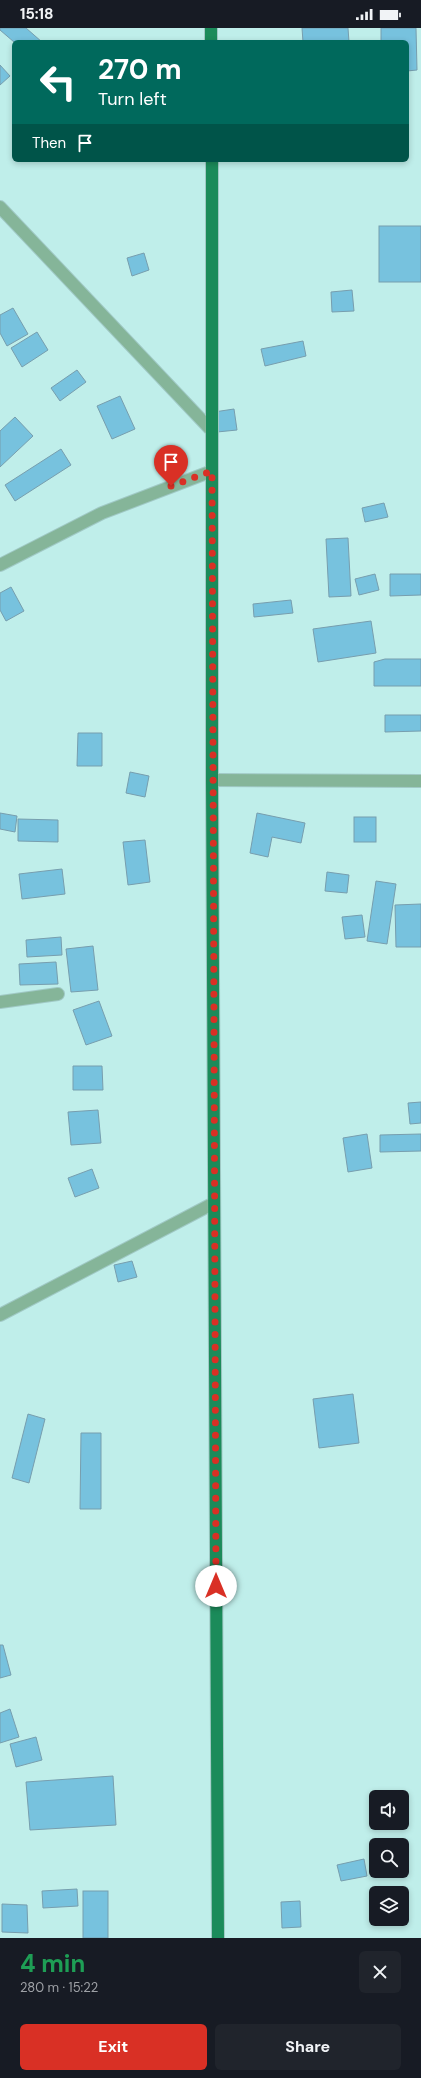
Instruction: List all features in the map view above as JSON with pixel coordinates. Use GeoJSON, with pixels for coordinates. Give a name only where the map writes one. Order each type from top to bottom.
{"type":"FeatureCollection","features":[{"type":"Feature","properties":{"kind":"main road"},"geometry":{"type":"LineString","coordinates":[[211,28],[211,40]]}},
{"type":"Feature","properties":{"kind":"main road"},"geometry":{"type":"LineString","coordinates":[[212,162],[212,780],[218,1938]]}},
{"type":"Feature","properties":{"kind":"street"},"geometry":{"type":"LineString","coordinates":[[0,207],[212,431]]}},
{"type":"Feature","properties":{"kind":"street"},"geometry":{"type":"LineString","coordinates":[[0,565],[102,513],[212,471]]}},
{"type":"Feature","properties":{"kind":"street"},"geometry":{"type":"LineString","coordinates":[[212,780],[421,781]]}},
{"type":"Feature","properties":{"kind":"street"},"geometry":{"type":"LineString","coordinates":[[0,1002],[58,994]]}},
{"type":"Feature","properties":{"kind":"street"},"geometry":{"type":"LineString","coordinates":[[0,1315],[214,1203]]}},
{"type":"Feature","properties":{"kind":"building"},"geometry":{"type":"Polygon","coordinates":[[[0,28],[26,28],[40,40],[12,40],[0,30],[0,28]]]}},
{"type":"Feature","properties":{"kind":"building"},"geometry":{"type":"Polygon","coordinates":[[[302,28],[348,28],[349,40],[303,40],[302,28]]]}},
{"type":"Feature","properties":{"kind":"building"},"geometry":{"type":"Polygon","coordinates":[[[381,28],[416,28],[417,70],[409,71],[409,40],[381,40],[381,28]]]}},
{"type":"Feature","properties":{"kind":"building"},"geometry":{"type":"Polygon","coordinates":[[[0,65],[10,76],[0,85],[0,65]]]}},
{"type":"Feature","properties":{"kind":"building"},"geometry":{"type":"Polygon","coordinates":[[[379,226],[421,226],[421,282],[379,282],[379,226]]]}},
{"type":"Feature","properties":{"kind":"building"},"geometry":{"type":"Polygon","coordinates":[[[144,253],[149,270],[132,276],[127,258],[144,253]]]}},
{"type":"Feature","properties":{"kind":"building"},"geometry":{"type":"Polygon","coordinates":[[[352,290],[354,311],[332,312],[331,292],[352,290]]]}},
{"type":"Feature","properties":{"kind":"building"},"geometry":{"type":"Polygon","coordinates":[[[13,308],[28,334],[7,346],[0,333],[0,315],[13,308]]]}},
{"type":"Feature","properties":{"kind":"building"},"geometry":{"type":"Polygon","coordinates":[[[37,332],[48,350],[22,367],[11,348],[37,332]]]}},
{"type":"Feature","properties":{"kind":"building"},"geometry":{"type":"Polygon","coordinates":[[[303,341],[306,356],[265,366],[261,349],[303,341]]]}},
{"type":"Feature","properties":{"kind":"building"},"geometry":{"type":"Polygon","coordinates":[[[77,370],[86,382],[60,401],[51,388],[77,370]]]}},
{"type":"Feature","properties":{"kind":"building"},"geometry":{"type":"Polygon","coordinates":[[[120,396],[135,429],[112,439],[97,406],[120,396]]]}},
{"type":"Feature","properties":{"kind":"building"},"geometry":{"type":"Polygon","coordinates":[[[234,409],[237,430],[217,432],[214,412],[234,409]]]}},
{"type":"Feature","properties":{"kind":"building"},"geometry":{"type":"Polygon","coordinates":[[[15,417],[33,436],[0,467],[0,431],[15,417]]]}},
{"type":"Feature","properties":{"kind":"building"},"geometry":{"type":"Polygon","coordinates":[[[61,449],[71,465],[15,501],[5,485],[61,449]]]}},
{"type":"Feature","properties":{"kind":"building"},"geometry":{"type":"Polygon","coordinates":[[[384,503],[388,517],[365,522],[362,508],[384,503]]]}},
{"type":"Feature","properties":{"kind":"building"},"geometry":{"type":"Polygon","coordinates":[[[348,538],[351,596],[329,597],[326,539],[348,538]]]}},
{"type":"Feature","properties":{"kind":"building"},"geometry":{"type":"Polygon","coordinates":[[[375,574],[379,590],[359,595],[355,579],[375,574]]]}},
{"type":"Feature","properties":{"kind":"building"},"geometry":{"type":"Polygon","coordinates":[[[390,574],[421,574],[421,595],[390,596],[390,574]]]}},
{"type":"Feature","properties":{"kind":"building"},"geometry":{"type":"Polygon","coordinates":[[[11,587],[24,611],[6,621],[0,610],[0,593],[11,587]]]}},
{"type":"Feature","properties":{"kind":"building"},"geometry":{"type":"Polygon","coordinates":[[[291,600],[293,613],[254,617],[253,604],[291,600]]]}},
{"type":"Feature","properties":{"kind":"building"},"geometry":{"type":"Polygon","coordinates":[[[371,621],[376,653],[318,662],[313,629],[371,621]]]}},
{"type":"Feature","properties":{"kind":"building"},"geometry":{"type":"Polygon","coordinates":[[[385,659],[421,659],[421,686],[374,686],[374,662],[385,659]]]}},
{"type":"Feature","properties":{"kind":"building"},"geometry":{"type":"Polygon","coordinates":[[[385,715],[421,715],[421,731],[385,732],[385,715]]]}},
{"type":"Feature","properties":{"kind":"building"},"geometry":{"type":"Polygon","coordinates":[[[78,733],[102,733],[102,766],[77,766],[78,733]]]}},
{"type":"Feature","properties":{"kind":"building"},"geometry":{"type":"Polygon","coordinates":[[[130,772],[149,776],[145,797],[126,793],[130,772]]]}},
{"type":"Feature","properties":{"kind":"building"},"geometry":{"type":"Polygon","coordinates":[[[0,813],[17,816],[15,832],[0,829],[0,813]]]}},
{"type":"Feature","properties":{"kind":"building"},"geometry":{"type":"Polygon","coordinates":[[[257,813],[305,823],[301,843],[272,837],[268,857],[250,853],[257,813]]]}},
{"type":"Feature","properties":{"kind":"building"},"geometry":{"type":"Polygon","coordinates":[[[354,817],[376,817],[376,842],[354,842],[354,817]]]}},
{"type":"Feature","properties":{"kind":"building"},"geometry":{"type":"Polygon","coordinates":[[[18,819],[58,820],[58,842],[18,841],[18,819]]]}},
{"type":"Feature","properties":{"kind":"building"},"geometry":{"type":"Polygon","coordinates":[[[145,840],[150,882],[128,885],[123,842],[145,840]]]}},
{"type":"Feature","properties":{"kind":"building"},"geometry":{"type":"Polygon","coordinates":[[[62,869],[65,894],[22,899],[19,874],[62,869]]]}},
{"type":"Feature","properties":{"kind":"building"},"geometry":{"type":"Polygon","coordinates":[[[327,872],[349,875],[347,893],[325,891],[327,872]]]}},
{"type":"Feature","properties":{"kind":"building"},"geometry":{"type":"Polygon","coordinates":[[[376,881],[396,884],[387,944],[367,941],[376,881]]]}},
{"type":"Feature","properties":{"kind":"building"},"geometry":{"type":"Polygon","coordinates":[[[421,904],[421,947],[396,947],[395,905],[421,904]]]}},
{"type":"Feature","properties":{"kind":"building"},"geometry":{"type":"Polygon","coordinates":[[[362,915],[365,937],[345,939],[342,917],[362,915]]]}},
{"type":"Feature","properties":{"kind":"building"},"geometry":{"type":"Polygon","coordinates":[[[61,937],[62,955],[27,957],[26,940],[61,937]]]}},
{"type":"Feature","properties":{"kind":"building"},"geometry":{"type":"Polygon","coordinates":[[[93,946],[98,990],[71,992],[66,949],[93,946]]]}},
{"type":"Feature","properties":{"kind":"building"},"geometry":{"type":"Polygon","coordinates":[[[56,962],[58,984],[20,985],[19,964],[56,962]]]}},
{"type":"Feature","properties":{"kind":"building"},"geometry":{"type":"Polygon","coordinates":[[[99,1001],[112,1036],[86,1045],[73,1010],[99,1001]]]}},
{"type":"Feature","properties":{"kind":"building"},"geometry":{"type":"Polygon","coordinates":[[[73,1066],[102,1066],[103,1090],[73,1090],[73,1066]]]}},
{"type":"Feature","properties":{"kind":"building"},"geometry":{"type":"Polygon","coordinates":[[[421,1102],[421,1123],[410,1124],[408,1103],[421,1102]]]}},
{"type":"Feature","properties":{"kind":"building"},"geometry":{"type":"Polygon","coordinates":[[[98,1110],[101,1143],[71,1145],[68,1112],[98,1110]]]}},
{"type":"Feature","properties":{"kind":"building"},"geometry":{"type":"Polygon","coordinates":[[[367,1134],[372,1168],[348,1172],[343,1138],[367,1134]]]}},
{"type":"Feature","properties":{"kind":"building"},"geometry":{"type":"Polygon","coordinates":[[[421,1134],[421,1151],[380,1152],[380,1135],[421,1134]]]}},
{"type":"Feature","properties":{"kind":"building"},"geometry":{"type":"Polygon","coordinates":[[[92,1169],[99,1188],[75,1197],[68,1178],[92,1169]]]}},
{"type":"Feature","properties":{"kind":"building"},"geometry":{"type":"Polygon","coordinates":[[[132,1261],[137,1277],[118,1282],[114,1265],[132,1261]]]}},
{"type":"Feature","properties":{"kind":"building"},"geometry":{"type":"Polygon","coordinates":[[[353,1394],[359,1443],[319,1448],[313,1399],[353,1394]]]}},
{"type":"Feature","properties":{"kind":"building"},"geometry":{"type":"Polygon","coordinates":[[[28,1414],[45,1419],[29,1483],[12,1478],[28,1414]]]}},
{"type":"Feature","properties":{"kind":"building"},"geometry":{"type":"Polygon","coordinates":[[[81,1433],[101,1433],[101,1509],[80,1509],[81,1433]]]}},
{"type":"Feature","properties":{"kind":"building"},"geometry":{"type":"Polygon","coordinates":[[[0,1645],[3,1645],[11,1675],[0,1678],[0,1645]]]}},
{"type":"Feature","properties":{"kind":"building"},"geometry":{"type":"Polygon","coordinates":[[[10,1709],[19,1737],[0,1743],[0,1713],[10,1709]]]}},
{"type":"Feature","properties":{"kind":"building"},"geometry":{"type":"Polygon","coordinates":[[[36,1737],[42,1760],[16,1767],[10,1744],[36,1737]]]}},
{"type":"Feature","properties":{"kind":"building"},"geometry":{"type":"Polygon","coordinates":[[[113,1776],[116,1825],[30,1830],[26,1782],[113,1776]]]}},
{"type":"Feature","properties":{"kind":"building"},"geometry":{"type":"Polygon","coordinates":[[[364,1859],[367,1876],[341,1881],[337,1865],[364,1859]]]}},
{"type":"Feature","properties":{"kind":"building"},"geometry":{"type":"Polygon","coordinates":[[[77,1889],[78,1906],[43,1908],[42,1891],[77,1889]]]}},
{"type":"Feature","properties":{"kind":"building"},"geometry":{"type":"Polygon","coordinates":[[[83,1891],[108,1891],[108,1938],[83,1938],[83,1891]]]}},
{"type":"Feature","properties":{"kind":"building"},"geometry":{"type":"Polygon","coordinates":[[[300,1901],[301,1927],[282,1928],[281,1902],[300,1901]]]}},
{"type":"Feature","properties":{"kind":"building"},"geometry":{"type":"Polygon","coordinates":[[[2,1904],[27,1905],[28,1933],[2,1932],[2,1904]]]}},
{"type":"Feature","properties":{"kind":"route"},"geometry":{"type":"LineString","coordinates":[[171,486],[212,471],[216,1586]]}}]}
